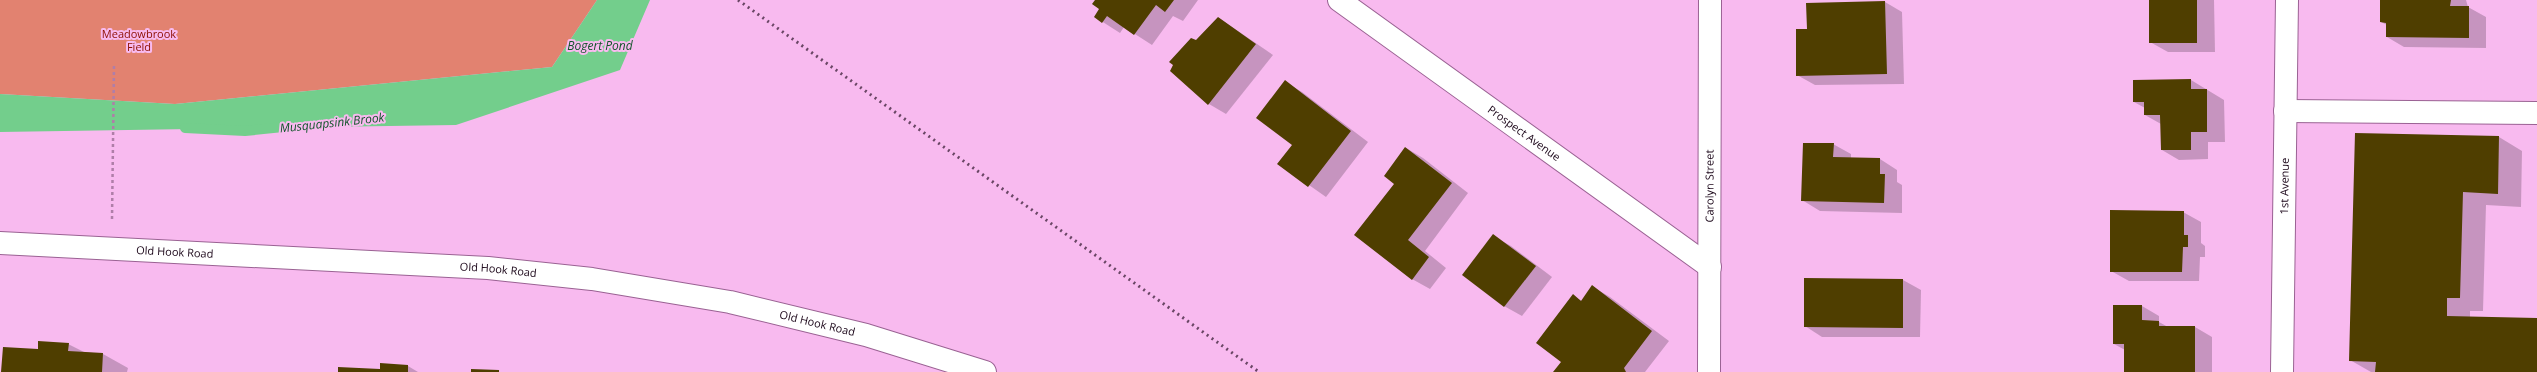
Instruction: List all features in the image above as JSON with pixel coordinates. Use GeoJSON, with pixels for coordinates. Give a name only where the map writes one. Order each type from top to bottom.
{"type":"FeatureCollection","features":[{"type":"Feature","properties":{"kind":"street","name":"Prospect Avenue"},"geometry":{"type":"LineString","coordinates":[[1339,0],[1710,267]]}},
{"type":"Feature","properties":{"kind":"street","name":"Carolyn Street"},"geometry":{"type":"LineString","coordinates":[[1709,372],[1710,0]]}},
{"type":"Feature","properties":{"kind":"street","name":"1st Avenue"},"geometry":{"type":"LineString","coordinates":[[2282,372],[2287,0]]}},
{"type":"Feature","properties":{"kind":"street"},"geometry":{"type":"LineString","coordinates":[[2285,111],[2537,113]]}},
{"type":"Feature","properties":{"kind":"street","name":"Old Hook Road"},"geometry":{"type":"LineString","coordinates":[[0,243],[488,268],[592,279],[730,302],[866,334],[985,372]]}},
{"type":"Feature","properties":{"kind":"path"},"geometry":{"type":"LineString","coordinates":[[112,249],[114,65]]}},
{"type":"Feature","properties":{"kind":"green space","name":"Meadowbrook Field"},"geometry":{"type":"Polygon","coordinates":[[[0,0],[597,0],[552,67],[175,104],[0,94],[0,0]]]}},
{"type":"Feature","properties":{"kind":"water","name":"Bogert Pond"},"geometry":{"type":"Polygon","coordinates":[[[597,0],[650,0],[620,70],[456,125],[0,132],[0,94],[175,104],[552,67],[597,0]]]}},
{"type":"Feature","properties":{"kind":"building"},"geometry":{"type":"Polygon","coordinates":[[[1095,0],[1174,0],[1165,12],[1156,5],[1134,35],[1107,16],[1102,23],[1094,17],[1099,9],[1092,4],[1095,0]]]}},
{"type":"Feature","properties":{"kind":"building"},"geometry":{"type":"Polygon","coordinates":[[[2149,0],[2197,0],[2197,43],[2149,43],[2149,0]]]}},
{"type":"Feature","properties":{"kind":"building"},"geometry":{"type":"Polygon","coordinates":[[[2380,0],[2451,0],[2450,6],[2469,6],[2469,38],[2386,37],[2386,23],[2380,22],[2380,0]]]}},
{"type":"Feature","properties":{"kind":"building"},"geometry":{"type":"Polygon","coordinates":[[[1885,1],[1887,74],[1796,76],[1796,29],[1807,29],[1806,3],[1885,1]]]}},
{"type":"Feature","properties":{"kind":"building"},"geometry":{"type":"Polygon","coordinates":[[[1218,17],[1256,44],[1208,105],[1170,71],[1173,65],[1169,62],[1191,38],[1196,40],[1218,17]]]}},
{"type":"Feature","properties":{"kind":"building"},"geometry":{"type":"Polygon","coordinates":[[[2191,79],[2191,89],[2207,89],[2207,132],[2191,132],[2191,150],[2161,150],[2160,115],[2144,115],[2144,102],[2133,102],[2133,80],[2191,79]]]}},
{"type":"Feature","properties":{"kind":"building"},"geometry":{"type":"Polygon","coordinates":[[[1285,80],[1351,131],[1308,187],[1277,164],[1292,145],[1256,118],[1285,80]]]}},
{"type":"Feature","properties":{"kind":"building"},"geometry":{"type":"Polygon","coordinates":[[[2355,133],[2499,136],[2498,194],[2463,192],[2460,298],[2447,298],[2447,316],[2537,318],[2537,372],[2375,372],[2376,362],[2349,361],[2355,133]]]}},
{"type":"Feature","properties":{"kind":"building"},"geometry":{"type":"Polygon","coordinates":[[[1803,143],[1834,143],[1833,157],[1880,158],[1880,174],[1885,174],[1884,203],[1801,201],[1803,143]]]}},
{"type":"Feature","properties":{"kind":"building"},"geometry":{"type":"Polygon","coordinates":[[[1405,147],[1452,183],[1408,240],[1429,257],[1412,280],[1354,235],[1394,184],[1384,176],[1405,147]]]}},
{"type":"Feature","properties":{"kind":"building"},"geometry":{"type":"Polygon","coordinates":[[[2110,210],[2184,211],[2184,235],[2188,235],[2188,247],[2183,247],[2182,272],[2110,272],[2110,210]]]}},
{"type":"Feature","properties":{"kind":"building"},"geometry":{"type":"Polygon","coordinates":[[[1493,234],[1536,266],[1504,307],[1462,275],[1493,234]]]}},
{"type":"Feature","properties":{"kind":"building"},"geometry":{"type":"Polygon","coordinates":[[[1804,278],[1903,279],[1903,328],[1804,327],[1804,278]]]}},
{"type":"Feature","properties":{"kind":"building"},"geometry":{"type":"Polygon","coordinates":[[[1592,285],[1652,331],[1624,368],[1626,372],[1553,372],[1561,362],[1536,343],[1573,294],[1581,301],[1592,285]]]}},
{"type":"Feature","properties":{"kind":"building"},"geometry":{"type":"Polygon","coordinates":[[[2113,305],[2142,305],[2142,320],[2159,321],[2159,326],[2195,326],[2195,372],[2124,372],[2124,344],[2113,344],[2113,305]]]}},
{"type":"Feature","properties":{"kind":"building"},"geometry":{"type":"Polygon","coordinates":[[[38,341],[69,343],[68,351],[103,353],[102,372],[1,372],[3,347],[38,349],[38,341]]]}},
{"type":"Feature","properties":{"kind":"building"},"geometry":{"type":"Polygon","coordinates":[[[380,363],[408,365],[408,372],[338,372],[338,367],[380,369],[380,363]]]}},
{"type":"Feature","properties":{"kind":"building"},"geometry":{"type":"Polygon","coordinates":[[[471,369],[499,370],[499,372],[471,372],[471,369]]]}},
{"type":"Feature","properties":{"kind":"waterway","name":"Musquapsink Brook"},"geometry":{"type":"LineString","coordinates":[[185,128],[245,131],[293,126]]}},
{"type":"Feature","properties":{"kind":"railway"},"geometry":{"type":"LineString","coordinates":[[738,0],[1259,372]]}}]}
